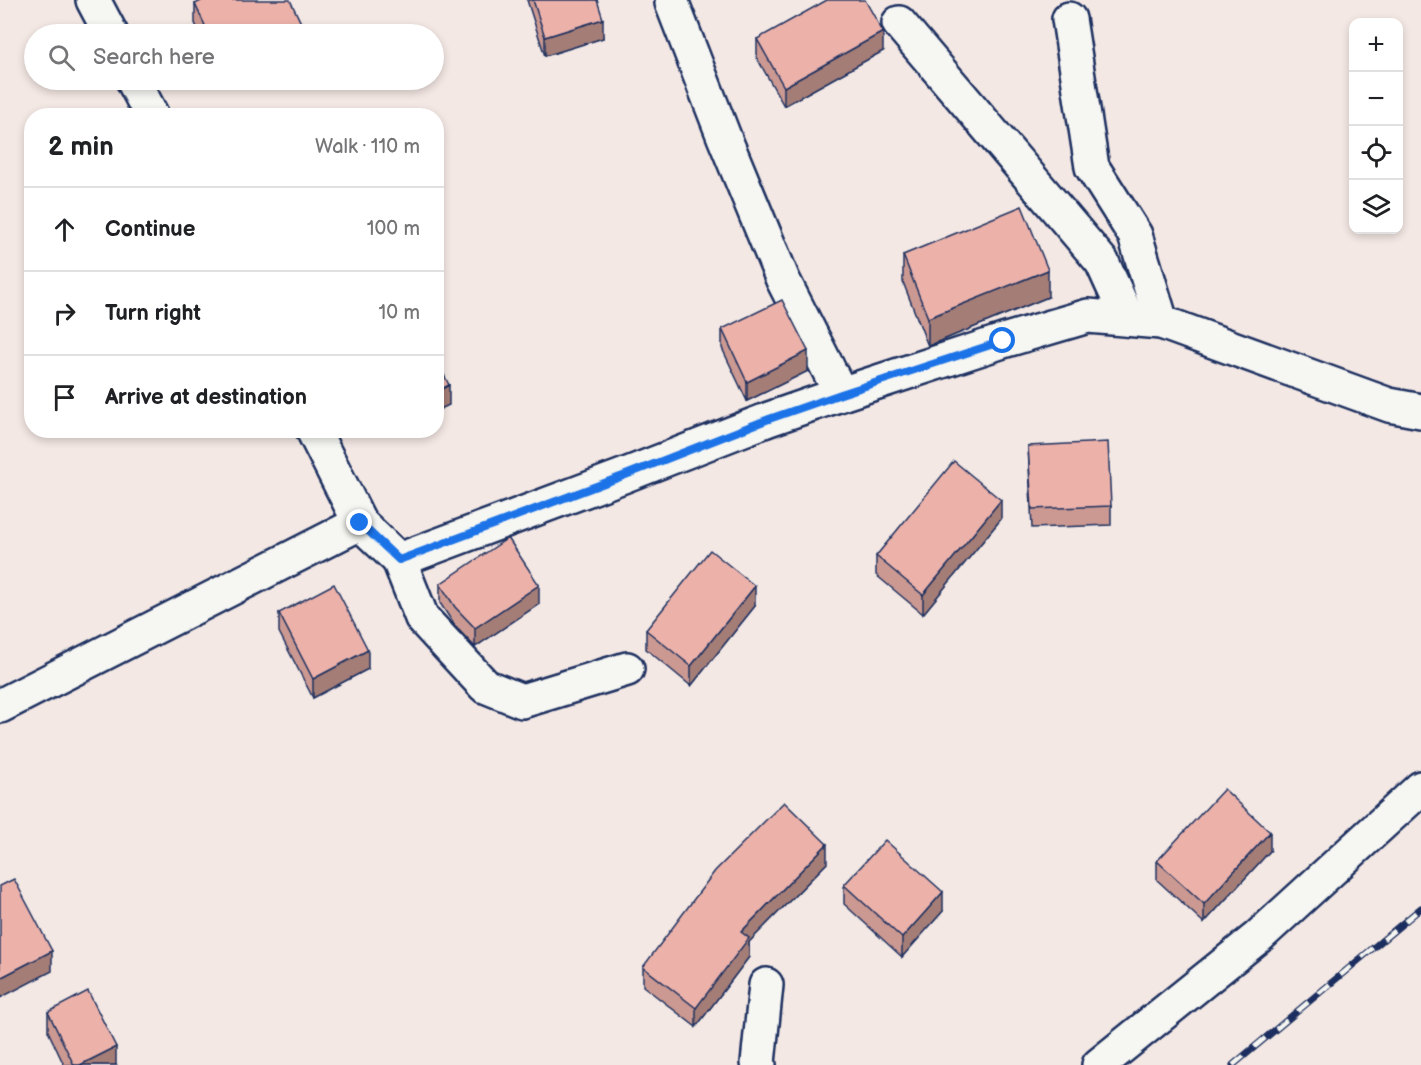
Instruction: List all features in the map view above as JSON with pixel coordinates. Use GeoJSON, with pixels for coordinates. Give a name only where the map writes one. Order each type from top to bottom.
{"type":"FeatureCollection","features":[{"type":"Feature","properties":{"kind":"street"},"geometry":{"type":"LineString","coordinates":[[93,0],[106,24]]}},
{"type":"Feature","properties":{"kind":"street"},"geometry":{"type":"LineString","coordinates":[[672,3],[783,280],[841,394]]}},
{"type":"Feature","properties":{"kind":"street"},"geometry":{"type":"LineString","coordinates":[[1069,19],[1092,167],[1135,235],[1161,322]]}},
{"type":"Feature","properties":{"kind":"street"},"geometry":{"type":"LineString","coordinates":[[899,22],[1102,262],[1128,319]]}},
{"type":"Feature","properties":{"kind":"street"},"geometry":{"type":"LineString","coordinates":[[138,90],[148,108]]}},
{"type":"Feature","properties":{"kind":"street"},"geometry":{"type":"LineString","coordinates":[[399,560],[769,419],[1003,341],[1088,316],[1161,322],[1389,405],[1421,411]]}},
{"type":"Feature","properties":{"kind":"street"},"geometry":{"type":"LineString","coordinates":[[317,438],[360,523],[399,560],[422,618],[485,686],[522,701],[627,669]]}},
{"type":"Feature","properties":{"kind":"street"},"geometry":{"type":"LineString","coordinates":[[0,706],[360,523]]}},
{"type":"Feature","properties":{"kind":"street"},"geometry":{"type":"LineString","coordinates":[[1099,1065],[1257,937],[1421,788]]}},
{"type":"Feature","properties":{"kind":"street"},"geometry":{"type":"LineString","coordinates":[[759,1065],[766,985]]}},
{"type":"Feature","properties":{"kind":"building"},"geometry":{"type":"Polygon","coordinates":[[[203,0],[290,0],[301,23],[204,24],[195,4],[203,0]]]}},
{"type":"Feature","properties":{"kind":"building"},"geometry":{"type":"Polygon","coordinates":[[[533,0],[597,0],[603,19],[545,37],[533,0]]]}},
{"type":"Feature","properties":{"kind":"building"},"geometry":{"type":"Polygon","coordinates":[[[827,0],[865,0],[883,32],[784,87],[757,39],[827,0]]]}},
{"type":"Feature","properties":{"kind":"building"},"geometry":{"type":"Polygon","coordinates":[[[1022,206],[1048,270],[928,318],[903,255],[1022,206]]]}},
{"type":"Feature","properties":{"kind":"building"},"geometry":{"type":"Polygon","coordinates":[[[782,300],[808,351],[747,382],[722,329],[782,300]]]}},
{"type":"Feature","properties":{"kind":"building"},"geometry":{"type":"Polygon","coordinates":[[[444,375],[449,385],[444,388],[444,375]]]}},
{"type":"Feature","properties":{"kind":"building"},"geometry":{"type":"Polygon","coordinates":[[[1108,442],[1111,506],[1032,509],[1028,446],[1108,442]]]}},
{"type":"Feature","properties":{"kind":"building"},"geometry":{"type":"Polygon","coordinates":[[[954,461],[1001,500],[923,595],[876,556],[954,461]]]}},
{"type":"Feature","properties":{"kind":"building"},"geometry":{"type":"Polygon","coordinates":[[[508,538],[539,585],[475,628],[455,607],[440,584],[508,538]]]}},
{"type":"Feature","properties":{"kind":"building"},"geometry":{"type":"Polygon","coordinates":[[[710,550],[755,586],[691,666],[646,630],[710,550]]]}},
{"type":"Feature","properties":{"kind":"building"},"geometry":{"type":"Polygon","coordinates":[[[334,584],[368,650],[313,679],[279,613],[334,584]]]}},
{"type":"Feature","properties":{"kind":"building"},"geometry":{"type":"Polygon","coordinates":[[[1224,789],[1270,832],[1204,904],[1157,861],[1224,789]]]}},
{"type":"Feature","properties":{"kind":"building"},"geometry":{"type":"Polygon","coordinates":[[[784,802],[827,844],[741,932],[749,938],[696,1008],[643,967],[715,871],[784,802]]]}},
{"type":"Feature","properties":{"kind":"building"},"geometry":{"type":"Polygon","coordinates":[[[885,840],[943,892],[902,938],[844,885],[885,840]]]}},
{"type":"Feature","properties":{"kind":"building"},"geometry":{"type":"Polygon","coordinates":[[[14,879],[52,951],[0,978],[0,886],[14,879]]]}},
{"type":"Feature","properties":{"kind":"building"},"geometry":{"type":"Polygon","coordinates":[[[88,991],[116,1047],[80,1065],[74,1065],[48,1012],[88,991]]]}},
{"type":"Feature","properties":{"kind":"railway"},"geometry":{"type":"LineString","coordinates":[[1233,1065],[1421,908]]}},
{"type":"Feature","properties":{"kind":"route"},"geometry":{"type":"LineString","coordinates":[[360,523],[399,560],[769,419],[1003,341]]}}]}
